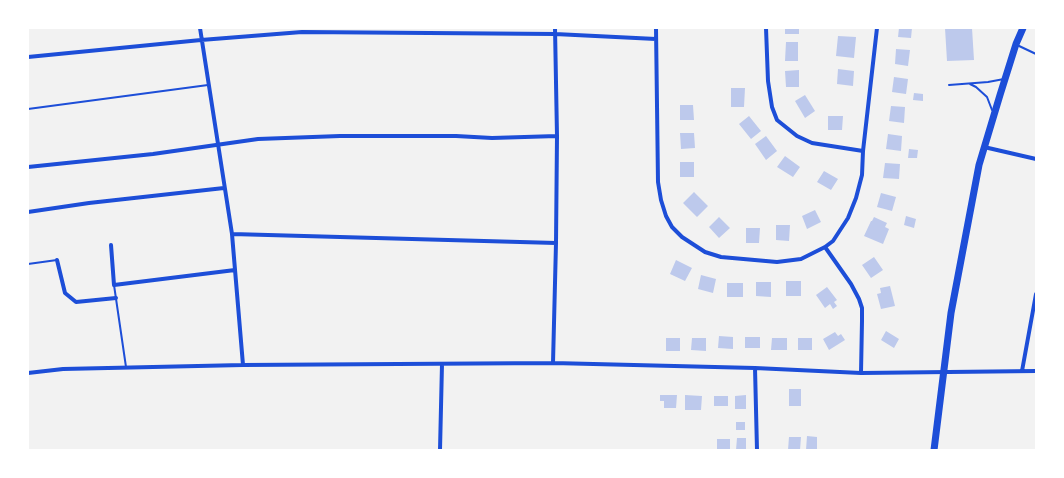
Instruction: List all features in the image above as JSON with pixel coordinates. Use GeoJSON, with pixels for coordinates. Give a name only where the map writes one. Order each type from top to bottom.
{"type":"FeatureCollection","features":[{"type":"Feature","properties":{"kind":"main road"},"geometry":{"type":"LineString","coordinates":[[934,450],[951,313],[979,165],[1016,44],[1024,28]]}},
{"type":"Feature","properties":{"kind":"street"},"geometry":{"type":"LineString","coordinates":[[200,28],[232,234],[243,365]]}},
{"type":"Feature","properties":{"kind":"street"},"geometry":{"type":"LineString","coordinates":[[553,363],[557,136],[555,28]]}},
{"type":"Feature","properties":{"kind":"street"},"geometry":{"type":"LineString","coordinates":[[656,28],[658,182],[661,200],[666,216],[672,226],[693,245],[705,252],[721,257],[777,262],[801,259],[825,247],[833,241],[848,218],[856,198],[862,176],[863,151],[877,28]]}},
{"type":"Feature","properties":{"kind":"street"},"geometry":{"type":"LineString","coordinates":[[766,28],[768,81],[772,107],[777,120],[797,136],[812,143],[863,151]]}},
{"type":"Feature","properties":{"kind":"street"},"geometry":{"type":"LineString","coordinates":[[28,57],[201,40],[302,32],[555,34],[656,39]]}},
{"type":"Feature","properties":{"kind":"street"},"geometry":{"type":"LineString","coordinates":[[28,167],[153,154],[258,139],[340,136],[456,136],[492,138],[557,136]]}},
{"type":"Feature","properties":{"kind":"street"},"geometry":{"type":"LineString","coordinates":[[984,147],[1036,160]]}},
{"type":"Feature","properties":{"kind":"street"},"geometry":{"type":"LineString","coordinates":[[28,212],[89,203],[224,188]]}},
{"type":"Feature","properties":{"kind":"street"},"geometry":{"type":"LineString","coordinates":[[232,234],[556,244]]}},
{"type":"Feature","properties":{"kind":"street"},"geometry":{"type":"LineString","coordinates":[[111,245],[114,285],[235,270]]}},
{"type":"Feature","properties":{"kind":"street"},"geometry":{"type":"LineString","coordinates":[[825,247],[851,284],[862,308],[861,373]]}},
{"type":"Feature","properties":{"kind":"street"},"geometry":{"type":"LineString","coordinates":[[57,260],[65,293],[76,302],[116,298]]}},
{"type":"Feature","properties":{"kind":"street"},"geometry":{"type":"LineString","coordinates":[[1022,371],[1036,294]]}},
{"type":"Feature","properties":{"kind":"street"},"geometry":{"type":"LineString","coordinates":[[28,373],[63,369],[243,365],[553,363],[755,368],[861,373],[1036,371]]}},
{"type":"Feature","properties":{"kind":"street"},"geometry":{"type":"LineString","coordinates":[[440,450],[442,364]]}},
{"type":"Feature","properties":{"kind":"street"},"geometry":{"type":"LineString","coordinates":[[755,368],[758,450]]}},
{"type":"Feature","properties":{"kind":"lane"},"geometry":{"type":"LineString","coordinates":[[1016,44],[1036,54]]}},
{"type":"Feature","properties":{"kind":"lane"},"geometry":{"type":"LineString","coordinates":[[949,85],[988,82],[1005,78]]}},
{"type":"Feature","properties":{"kind":"lane"},"geometry":{"type":"LineString","coordinates":[[969,83],[987,97],[994,114]]}},
{"type":"Feature","properties":{"kind":"lane"},"geometry":{"type":"LineString","coordinates":[[28,109],[208,85]]}},
{"type":"Feature","properties":{"kind":"lane"},"geometry":{"type":"LineString","coordinates":[[28,264],[57,260]]}},
{"type":"Feature","properties":{"kind":"lane"},"geometry":{"type":"LineString","coordinates":[[114,285],[126,368]]}},
{"type":"Feature","properties":{"kind":"building"},"geometry":{"type":"Polygon","coordinates":[[[785,28],[799,28],[799,34],[785,34],[785,28]]]}},
{"type":"Feature","properties":{"kind":"building"},"geometry":{"type":"Polygon","coordinates":[[[899,28],[912,28],[911,38],[898,37],[899,28]]]}},
{"type":"Feature","properties":{"kind":"building"},"geometry":{"type":"Polygon","coordinates":[[[945,28],[972,28],[974,60],[947,61],[945,28]]]}},
{"type":"Feature","properties":{"kind":"building"},"geometry":{"type":"Polygon","coordinates":[[[838,36],[856,37],[854,58],[836,56],[838,36]]]}},
{"type":"Feature","properties":{"kind":"building"},"geometry":{"type":"Polygon","coordinates":[[[786,42],[798,42],[798,61],[785,61],[786,42]]]}},
{"type":"Feature","properties":{"kind":"building"},"geometry":{"type":"Polygon","coordinates":[[[896,49],[910,50],[908,66],[895,64],[896,49]]]}},
{"type":"Feature","properties":{"kind":"building"},"geometry":{"type":"Polygon","coordinates":[[[838,69],[854,71],[853,86],[837,84],[838,69]]]}},
{"type":"Feature","properties":{"kind":"building"},"geometry":{"type":"Polygon","coordinates":[[[799,70],[799,87],[786,87],[785,71],[799,70]]]}},
{"type":"Feature","properties":{"kind":"building"},"geometry":{"type":"Polygon","coordinates":[[[894,77],[908,79],[906,94],[892,92],[894,77]]]}},
{"type":"Feature","properties":{"kind":"building"},"geometry":{"type":"Polygon","coordinates":[[[731,88],[745,88],[744,107],[731,107],[731,88]]]}},
{"type":"Feature","properties":{"kind":"building"},"geometry":{"type":"Polygon","coordinates":[[[914,93],[923,94],[923,101],[913,100],[914,93]]]}},
{"type":"Feature","properties":{"kind":"building"},"geometry":{"type":"Polygon","coordinates":[[[805,95],[815,111],[805,118],[795,101],[805,95]]]}},
{"type":"Feature","properties":{"kind":"building"},"geometry":{"type":"Polygon","coordinates":[[[680,105],[693,105],[694,120],[680,120],[680,105]]]}},
{"type":"Feature","properties":{"kind":"building"},"geometry":{"type":"Polygon","coordinates":[[[891,106],[905,107],[904,123],[889,121],[891,106]]]}},
{"type":"Feature","properties":{"kind":"building"},"geometry":{"type":"Polygon","coordinates":[[[749,116],[761,131],[751,139],[739,124],[749,116]]]}},
{"type":"Feature","properties":{"kind":"building"},"geometry":{"type":"Polygon","coordinates":[[[828,116],[843,116],[842,130],[828,130],[828,116]]]}},
{"type":"Feature","properties":{"kind":"building"},"geometry":{"type":"Polygon","coordinates":[[[680,133],[694,133],[695,148],[681,149],[680,133]]]}},
{"type":"Feature","properties":{"kind":"building"},"geometry":{"type":"Polygon","coordinates":[[[888,134],[902,136],[901,151],[886,149],[888,134]]]}},
{"type":"Feature","properties":{"kind":"building"},"geometry":{"type":"Polygon","coordinates":[[[766,136],[777,151],[766,160],[755,144],[766,136]]]}},
{"type":"Feature","properties":{"kind":"building"},"geometry":{"type":"Polygon","coordinates":[[[909,149],[918,150],[917,158],[908,158],[909,149]]]}},
{"type":"Feature","properties":{"kind":"building"},"geometry":{"type":"Polygon","coordinates":[[[785,156],[800,167],[793,177],[777,167],[785,156]]]}},
{"type":"Feature","properties":{"kind":"building"},"geometry":{"type":"Polygon","coordinates":[[[680,162],[694,162],[694,177],[680,177],[680,162]]]}},
{"type":"Feature","properties":{"kind":"building"},"geometry":{"type":"Polygon","coordinates":[[[885,163],[900,164],[899,179],[883,178],[885,163]]]}},
{"type":"Feature","properties":{"kind":"building"},"geometry":{"type":"Polygon","coordinates":[[[824,171],[838,179],[831,190],[817,182],[824,171]]]}},
{"type":"Feature","properties":{"kind":"building"},"geometry":{"type":"Polygon","coordinates":[[[694,192],[708,206],[697,217],[683,203],[694,192]]]}},
{"type":"Feature","properties":{"kind":"building"},"geometry":{"type":"Polygon","coordinates":[[[881,193],[896,197],[892,211],[877,207],[881,193]]]}},
{"type":"Feature","properties":{"kind":"building"},"geometry":{"type":"Polygon","coordinates":[[[815,210],[821,222],[807,229],[802,216],[815,210]]]}},
{"type":"Feature","properties":{"kind":"building"},"geometry":{"type":"Polygon","coordinates":[[[906,216],[916,219],[914,228],[904,225],[906,216]]]}},
{"type":"Feature","properties":{"kind":"building"},"geometry":{"type":"Polygon","coordinates":[[[719,217],[730,228],[719,238],[709,227],[719,217]]]}},
{"type":"Feature","properties":{"kind":"building"},"geometry":{"type":"Polygon","coordinates":[[[874,217],[887,223],[885,227],[889,229],[883,244],[864,236],[874,217]]]}},
{"type":"Feature","properties":{"kind":"building"},"geometry":{"type":"Polygon","coordinates":[[[776,225],[790,225],[789,241],[776,240],[776,225]]]}},
{"type":"Feature","properties":{"kind":"building"},"geometry":{"type":"Polygon","coordinates":[[[746,228],[760,228],[759,243],[746,243],[746,228]]]}},
{"type":"Feature","properties":{"kind":"building"},"geometry":{"type":"Polygon","coordinates":[[[874,257],[883,270],[871,278],[862,265],[874,257]]]}},
{"type":"Feature","properties":{"kind":"building"},"geometry":{"type":"Polygon","coordinates":[[[676,260],[692,268],[685,281],[670,274],[676,260]]]}},
{"type":"Feature","properties":{"kind":"building"},"geometry":{"type":"Polygon","coordinates":[[[701,275],[716,279],[713,293],[698,289],[701,275]]]}},
{"type":"Feature","properties":{"kind":"building"},"geometry":{"type":"Polygon","coordinates":[[[786,281],[801,281],[801,296],[786,296],[786,281]]]}},
{"type":"Feature","properties":{"kind":"building"},"geometry":{"type":"Polygon","coordinates":[[[756,282],[771,282],[771,297],[756,296],[756,282]]]}},
{"type":"Feature","properties":{"kind":"building"},"geometry":{"type":"Polygon","coordinates":[[[727,283],[743,283],[743,297],[727,297],[727,283]]]}},
{"type":"Feature","properties":{"kind":"building"},"geometry":{"type":"Polygon","coordinates":[[[890,286],[895,306],[881,309],[877,294],[881,293],[880,288],[890,286]]]}},
{"type":"Feature","properties":{"kind":"building"},"geometry":{"type":"Polygon","coordinates":[[[827,287],[837,300],[834,302],[837,306],[833,309],[830,304],[825,308],[816,295],[827,287]]]}},
{"type":"Feature","properties":{"kind":"building"},"geometry":{"type":"Polygon","coordinates":[[[886,331],[899,339],[894,348],[881,340],[886,331]]]}},
{"type":"Feature","properties":{"kind":"building"},"geometry":{"type":"Polygon","coordinates":[[[835,332],[838,336],[841,334],[845,340],[829,350],[823,339],[835,332]]]}},
{"type":"Feature","properties":{"kind":"building"},"geometry":{"type":"Polygon","coordinates":[[[719,336],[733,337],[733,349],[718,348],[719,336]]]}},
{"type":"Feature","properties":{"kind":"building"},"geometry":{"type":"Polygon","coordinates":[[[745,337],[760,337],[760,348],[745,348],[745,337]]]}},
{"type":"Feature","properties":{"kind":"building"},"geometry":{"type":"Polygon","coordinates":[[[666,338],[680,338],[680,351],[666,351],[666,338]]]}},
{"type":"Feature","properties":{"kind":"building"},"geometry":{"type":"Polygon","coordinates":[[[692,338],[706,338],[706,351],[691,350],[692,338]]]}},
{"type":"Feature","properties":{"kind":"building"},"geometry":{"type":"Polygon","coordinates":[[[772,338],[787,338],[787,350],[771,350],[772,338]]]}},
{"type":"Feature","properties":{"kind":"building"},"geometry":{"type":"Polygon","coordinates":[[[798,338],[812,338],[812,350],[798,350],[798,338]]]}},
{"type":"Feature","properties":{"kind":"building"},"geometry":{"type":"Polygon","coordinates":[[[789,389],[801,389],[801,406],[789,406],[789,389]]]}},
{"type":"Feature","properties":{"kind":"building"},"geometry":{"type":"Polygon","coordinates":[[[660,395],[677,395],[676,408],[664,408],[664,401],[660,401],[660,395]]]}},
{"type":"Feature","properties":{"kind":"building"},"geometry":{"type":"Polygon","coordinates":[[[685,395],[702,396],[701,410],[685,410],[685,395]]]}},
{"type":"Feature","properties":{"kind":"building"},"geometry":{"type":"Polygon","coordinates":[[[746,395],[746,409],[735,409],[735,396],[746,395]]]}},
{"type":"Feature","properties":{"kind":"building"},"geometry":{"type":"Polygon","coordinates":[[[714,396],[728,396],[728,406],[714,406],[714,396]]]}},
{"type":"Feature","properties":{"kind":"building"},"geometry":{"type":"Polygon","coordinates":[[[736,422],[745,422],[745,430],[736,430],[736,422]]]}},
{"type":"Feature","properties":{"kind":"building"},"geometry":{"type":"Polygon","coordinates":[[[807,436],[817,437],[817,450],[806,450],[807,436]]]}},
{"type":"Feature","properties":{"kind":"building"},"geometry":{"type":"Polygon","coordinates":[[[789,437],[801,437],[800,450],[788,450],[789,437]]]}},
{"type":"Feature","properties":{"kind":"building"},"geometry":{"type":"Polygon","coordinates":[[[737,438],[746,438],[746,450],[736,450],[737,438]]]}},
{"type":"Feature","properties":{"kind":"building"},"geometry":{"type":"Polygon","coordinates":[[[717,439],[730,439],[730,450],[717,450],[717,439]]]}}]}
